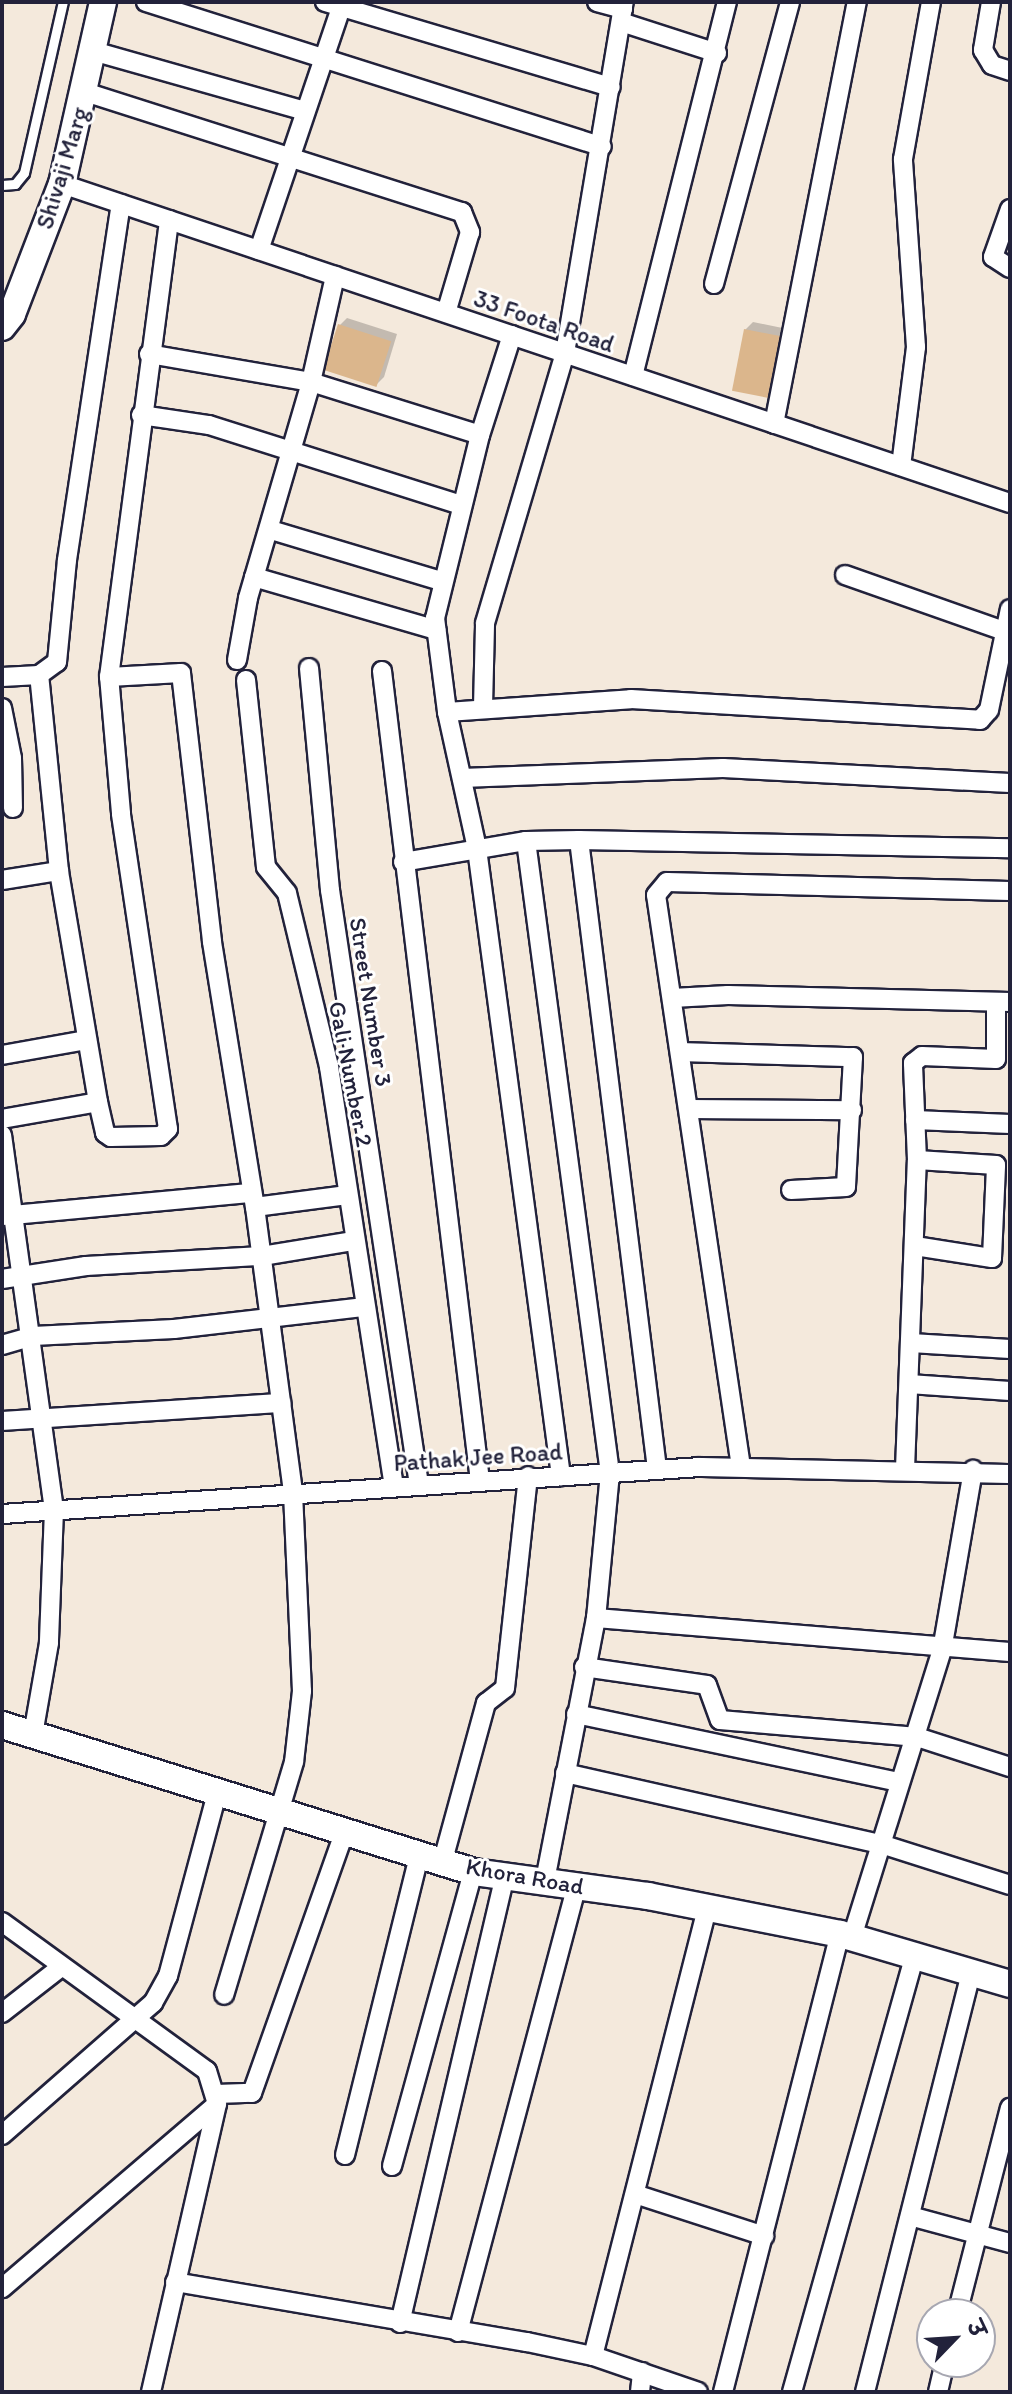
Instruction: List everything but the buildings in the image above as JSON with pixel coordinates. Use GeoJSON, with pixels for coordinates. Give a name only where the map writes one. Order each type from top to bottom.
{"type":"FeatureCollection","features":[{"type":"Feature","properties":{"kind":"street","name":"Shivaji Marg"},"geometry":{"type":"LineString","coordinates":[[2,327],[12,314],[62,184],[103,2]]}},
{"type":"Feature","properties":{"kind":"street"},"geometry":{"type":"LineString","coordinates":[[146,2],[321,61],[602,147]]}},
{"type":"Feature","properties":{"kind":"street"},"geometry":{"type":"LineString","coordinates":[[597,2],[717,53]]}},
{"type":"Feature","properties":{"kind":"street"},"geometry":{"type":"LineString","coordinates":[[633,376],[717,53],[727,2]]}},
{"type":"Feature","properties":{"kind":"street"},"geometry":{"type":"LineString","coordinates":[[714,284],[790,2]]}},
{"type":"Feature","properties":{"kind":"street"},"geometry":{"type":"LineString","coordinates":[[774,424],[857,2]]}},
{"type":"Feature","properties":{"kind":"street"},"geometry":{"type":"LineString","coordinates":[[901,466],[916,347],[903,159],[931,2]]}},
{"type":"Feature","properties":{"kind":"street"},"geometry":{"type":"LineString","coordinates":[[991,2],[983,50],[992,65],[1010,71]]}},
{"type":"Feature","properties":{"kind":"street"},"geometry":{"type":"LineString","coordinates":[[259,250],[321,61],[336,4],[611,87]]}},
{"type":"Feature","properties":{"kind":"street"},"geometry":{"type":"LineString","coordinates":[[483,707],[485,623],[565,353],[623,11]]}},
{"type":"Feature","properties":{"kind":"street"},"geometry":{"type":"LineString","coordinates":[[93,51],[305,111]]}},
{"type":"Feature","properties":{"kind":"street"},"geometry":{"type":"LineString","coordinates":[[85,92],[462,212],[470,232],[446,313]]}},
{"type":"Feature","properties":{"kind":"street","name":"33 Foota Road"},"geometry":{"type":"LineString","coordinates":[[62,184],[1010,503]]}},
{"type":"Feature","properties":{"kind":"street"},"geometry":{"type":"LineString","coordinates":[[2,677],[39,675],[57,662],[67,560],[121,204]]}},
{"type":"Feature","properties":{"kind":"street"},"geometry":{"type":"LineString","coordinates":[[1010,209],[993,257],[1010,268]]}},
{"type":"Feature","properties":{"kind":"street"},"geometry":{"type":"LineString","coordinates":[[39,675],[59,871],[86,1040],[105,1133],[111,1137],[161,1136],[168,1129],[121,813],[109,677],[169,220]]}},
{"type":"Feature","properties":{"kind":"street"},"geometry":{"type":"LineString","coordinates":[[237,660],[254,577],[271,530],[293,450],[335,276]]}},
{"type":"Feature","properties":{"kind":"street"},"geometry":{"type":"LineString","coordinates":[[512,335],[480,435],[441,581],[436,630],[447,712],[477,849],[561,1476]]}},
{"type":"Feature","properties":{"kind":"street"},"geometry":{"type":"LineString","coordinates":[[149,354],[311,382],[480,435]]}},
{"type":"Feature","properties":{"kind":"street"},"geometry":{"type":"LineString","coordinates":[[141,415],[209,425],[461,505]]}},
{"type":"Feature","properties":{"kind":"street"},"geometry":{"type":"LineString","coordinates":[[271,530],[441,581]]}},
{"type":"Feature","properties":{"kind":"street"},"geometry":{"type":"LineString","coordinates":[[845,575],[1007,632]]}},
{"type":"Feature","properties":{"kind":"street"},"geometry":{"type":"LineString","coordinates":[[254,577],[436,630]]}},
{"type":"Feature","properties":{"kind":"street"},"geometry":{"type":"LineString","coordinates":[[447,712],[483,707],[631,699],[980,720],[989,710],[1010,609]]}},
{"type":"Feature","properties":{"kind":"street","name":"Street Number 3"},"geometry":{"type":"LineString","coordinates":[[309,668],[330,890],[419,1485]]}},
{"type":"Feature","properties":{"kind":"street"},"geometry":{"type":"LineString","coordinates":[[382,671],[480,1481]]}},
{"type":"Feature","properties":{"kind":"street"},"geometry":{"type":"LineString","coordinates":[[109,677],[181,673],[212,942],[254,1200],[293,1493],[302,1691],[282,1811],[224,1995]]}},
{"type":"Feature","properties":{"kind":"street","name":"Gali Number 2"},"geometry":{"type":"LineString","coordinates":[[246,680],[266,867],[287,893],[329,1067],[394,1486]]}},
{"type":"Feature","properties":{"kind":"street"},"geometry":{"type":"LineString","coordinates":[[2,708],[12,758],[13,808]]}},
{"type":"Feature","properties":{"kind":"street"},"geometry":{"type":"LineString","coordinates":[[462,778],[723,768],[1010,783]]}},
{"type":"Feature","properties":{"kind":"street"},"geometry":{"type":"LineString","coordinates":[[579,840],[657,1469]]}},
{"type":"Feature","properties":{"kind":"street"},"geometry":{"type":"LineString","coordinates":[[403,862],[526,841],[1010,848]]}},
{"type":"Feature","properties":{"kind":"street"},"geometry":{"type":"LineString","coordinates":[[526,841],[610,1473],[596,1618],[584,1667],[545,1880]]}},
{"type":"Feature","properties":{"kind":"street"},"geometry":{"type":"LineString","coordinates":[[2,880],[59,871]]}},
{"type":"Feature","properties":{"kind":"street"},"geometry":{"type":"LineString","coordinates":[[741,1467],[656,895],[667,882],[1010,891]]}},
{"type":"Feature","properties":{"kind":"street"},"geometry":{"type":"LineString","coordinates":[[672,998],[728,995],[1003,1002],[1003,1059],[917,1058],[912,1072],[917,1160],[905,1469]]}},
{"type":"Feature","properties":{"kind":"street"},"geometry":{"type":"LineString","coordinates":[[2,1055],[86,1040]]}},
{"type":"Feature","properties":{"kind":"street"},"geometry":{"type":"LineString","coordinates":[[680,1052],[848,1053],[856,1065],[846,1187],[791,1190]]}},
{"type":"Feature","properties":{"kind":"street"},"geometry":{"type":"LineString","coordinates":[[2,1119],[98,1102]]}},
{"type":"Feature","properties":{"kind":"street"},"geometry":{"type":"LineString","coordinates":[[689,1109],[852,1110]]}},
{"type":"Feature","properties":{"kind":"street"},"geometry":{"type":"LineString","coordinates":[[915,1120],[1010,1124]]}},
{"type":"Feature","properties":{"kind":"street"},"geometry":{"type":"LineString","coordinates":[[2,1135],[8,1215],[24,1274],[54,1510],[49,1643],[33,1735]]}},
{"type":"Feature","properties":{"kind":"street"},"geometry":{"type":"LineString","coordinates":[[915,1246],[1001,1259],[1003,1165],[917,1160]]}},
{"type":"Feature","properties":{"kind":"street"},"geometry":{"type":"LineString","coordinates":[[8,1215],[347,1195]]}},
{"type":"Feature","properties":{"kind":"street"},"geometry":{"type":"LineString","coordinates":[[2,1279],[24,1274],[262,1256],[354,1241]]}},
{"type":"Feature","properties":{"kind":"street"},"geometry":{"type":"LineString","coordinates":[[2,1345],[33,1336],[269,1320],[365,1307]]}},
{"type":"Feature","properties":{"kind":"street"},"geometry":{"type":"LineString","coordinates":[[911,1343],[1010,1349]]}},
{"type":"Feature","properties":{"kind":"street"},"geometry":{"type":"LineString","coordinates":[[909,1384],[1010,1391]]}},
{"type":"Feature","properties":{"kind":"street"},"geometry":{"type":"LineString","coordinates":[[2,1421],[281,1403]]}},
{"type":"Feature","properties":{"kind":"street","name":"Pathak Jee Road"},"geometry":{"type":"LineString","coordinates":[[2,1514],[657,1469],[905,1469],[1010,1474]]}},
{"type":"Feature","properties":{"kind":"street"},"geometry":{"type":"LineString","coordinates":[[723,2392],[846,1936],[917,1737],[942,1650],[973,1470]]}},
{"type":"Feature","properties":{"kind":"street"},"geometry":{"type":"LineString","coordinates":[[345,2155],[431,1857],[486,1703],[505,1688],[528,1476]]}},
{"type":"Feature","properties":{"kind":"street"},"geometry":{"type":"LineString","coordinates":[[596,1618],[942,1650],[1010,1652]]}},
{"type":"Feature","properties":{"kind":"street"},"geometry":{"type":"LineString","coordinates":[[584,1667],[707,1685],[720,1720],[917,1737],[1010,1767]]}},
{"type":"Feature","properties":{"kind":"street"},"geometry":{"type":"LineString","coordinates":[[576,1714],[900,1782]]}},
{"type":"Feature","properties":{"kind":"street","name":"Khora Road"},"geometry":{"type":"LineString","coordinates":[[2,1725],[473,1872],[545,1880],[846,1936],[1010,1984]]}},
{"type":"Feature","properties":{"kind":"street"},"geometry":{"type":"LineString","coordinates":[[565,1773],[881,1844],[1010,1885]]}},
{"type":"Feature","properties":{"kind":"street"},"geometry":{"type":"LineString","coordinates":[[2,2135],[135,2022],[168,1976],[218,1790]]}},
{"type":"Feature","properties":{"kind":"street"},"geometry":{"type":"LineString","coordinates":[[2,2288],[216,2099],[252,2093],[345,1831]]}},
{"type":"Feature","properties":{"kind":"street"},"geometry":{"type":"LineString","coordinates":[[392,2166],[473,1872]]}},
{"type":"Feature","properties":{"kind":"street"},"geometry":{"type":"LineString","coordinates":[[400,2323],[505,1877]]}},
{"type":"Feature","properties":{"kind":"street"},"geometry":{"type":"LineString","coordinates":[[458,2332],[577,1886]]}},
{"type":"Feature","properties":{"kind":"street"},"geometry":{"type":"LineString","coordinates":[[593,2356],[707,1908]]}},
{"type":"Feature","properties":{"kind":"street"},"geometry":{"type":"LineString","coordinates":[[2,1922],[135,2022],[207,2071],[216,2099],[151,2392]]}},
{"type":"Feature","properties":{"kind":"street"},"geometry":{"type":"LineString","coordinates":[[792,2392],[915,1955]]}},
{"type":"Feature","properties":{"kind":"street"},"geometry":{"type":"LineString","coordinates":[[2,2013],[61,1967]]}},
{"type":"Feature","properties":{"kind":"street"},"geometry":{"type":"LineString","coordinates":[[865,2392],[971,1972]]}},
{"type":"Feature","properties":{"kind":"street"},"geometry":{"type":"LineString","coordinates":[[961,2298],[1010,2108]]}},
{"type":"Feature","properties":{"kind":"street"},"geometry":{"type":"LineString","coordinates":[[635,2194],[764,2236]]}},
{"type":"Feature","properties":{"kind":"street"},"geometry":{"type":"LineString","coordinates":[[910,2216],[1010,2243]]}},
{"type":"Feature","properties":{"kind":"street"},"geometry":{"type":"LineString","coordinates":[[175,2282],[593,2356],[698,2392]]}},
{"type":"Feature","properties":{"kind":"street"},"geometry":{"type":"LineString","coordinates":[[640,2392],[642,2372]]}},
{"type":"Feature","properties":{"kind":"lane"},"geometry":{"type":"LineString","coordinates":[[2,185],[15,184],[24,173],[63,2]]}}]}
